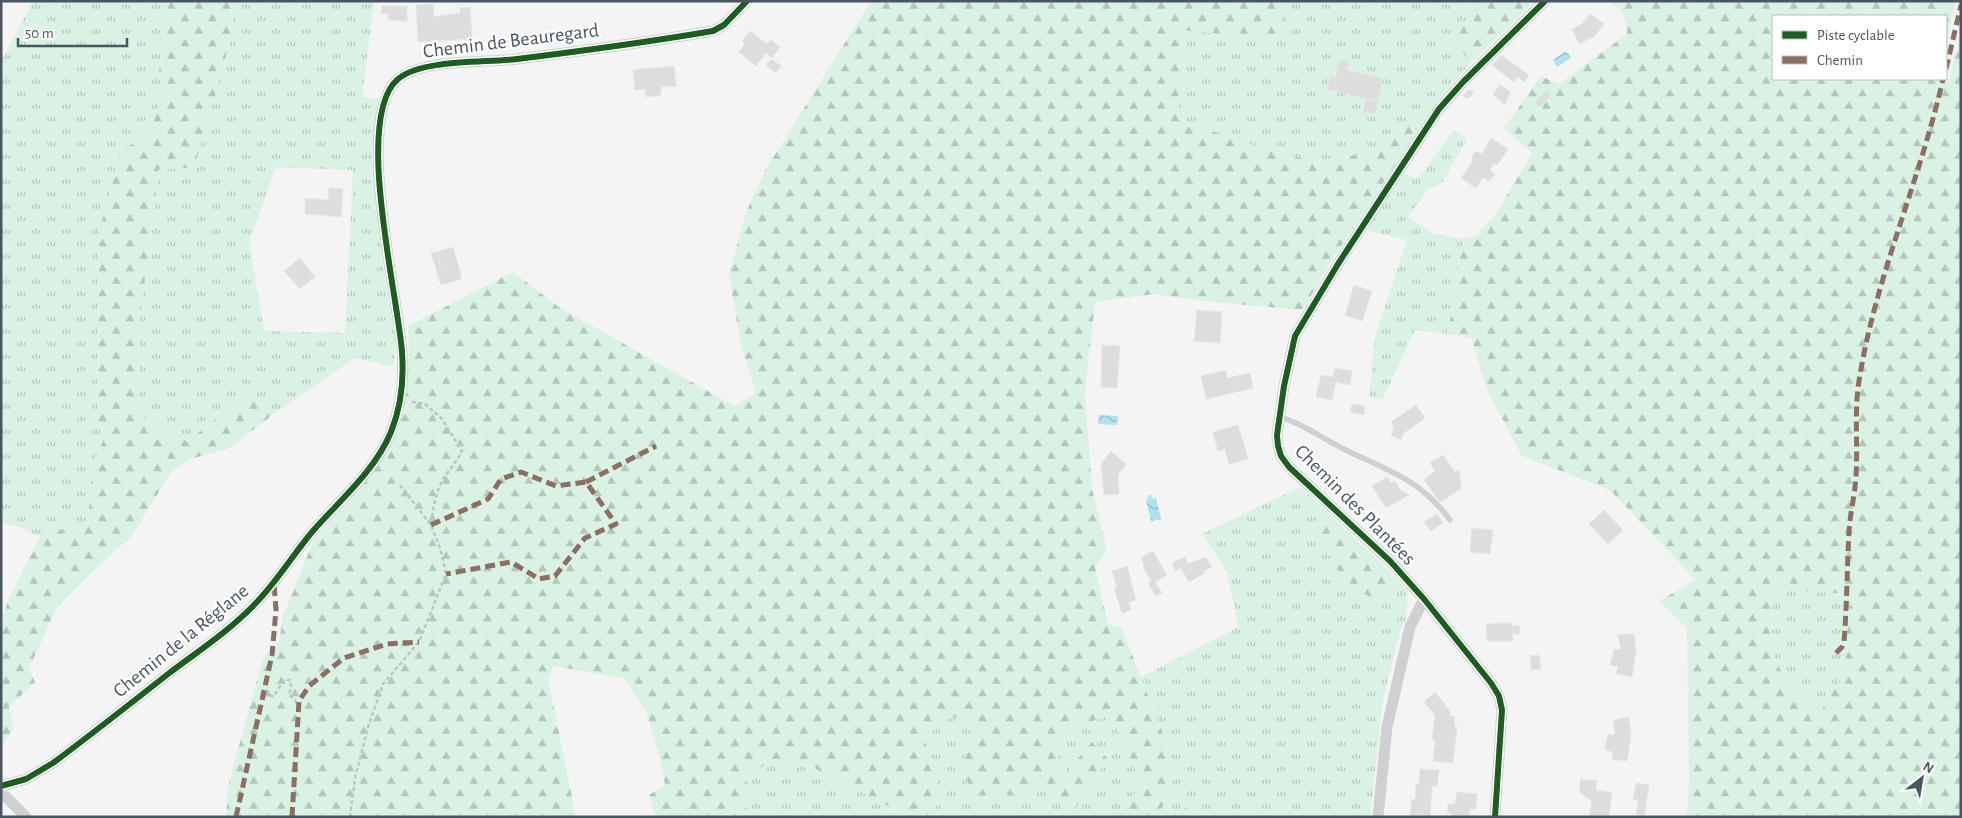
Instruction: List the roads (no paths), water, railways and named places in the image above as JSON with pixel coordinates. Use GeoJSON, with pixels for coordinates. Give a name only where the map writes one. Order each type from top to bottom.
{"type":"FeatureCollection","features":[{"type":"Feature","properties":{"kind":"street","name":"Chemin de Beauregard"},"geometry":{"type":"LineString","coordinates":[[402,351],[386,244],[379,170],[379,138],[382,109],[386,94],[393,84],[409,71],[426,66],[514,59],[713,31],[724,26],[747,1]]}},
{"type":"Feature","properties":{"kind":"street","name":"Chemin des Plantées"},"geometry":{"type":"LineString","coordinates":[[1495,817],[1501,743],[1502,710],[1499,696],[1491,682],[1424,599],[1390,561],[1289,467],[1281,456],[1277,435],[1284,386],[1296,336],[1338,264],[1439,109],[1463,82],[1545,1]]}},
{"type":"Feature","properties":{"kind":"street","name":"Chemin de la Réglane"},"geometry":{"type":"LineString","coordinates":[[1,786],[26,779],[53,763],[240,619],[251,608],[274,583],[311,533],[366,472],[390,436],[400,400],[402,351]]}},
{"type":"Feature","properties":{"kind":"street"},"geometry":{"type":"LineString","coordinates":[[1378,817],[1387,727],[1410,627],[1424,599]]}},
{"type":"Feature","properties":{"kind":"street"},"geometry":{"type":"LineString","coordinates":[[1,792],[26,817]]}},
{"type":"Feature","properties":{"kind":"lane"},"geometry":{"type":"LineString","coordinates":[[1280,417],[1293,421],[1344,449],[1410,480],[1438,503],[1450,520]]}},
{"type":"Feature","properties":{"kind":"water"},"geometry":{"type":"Polygon","coordinates":[[[1566,51],[1571,58],[1557,67],[1553,60],[1566,51]]]}},
{"type":"Feature","properties":{"kind":"water"},"geometry":{"type":"Polygon","coordinates":[[[1099,415],[1118,416],[1117,425],[1098,424],[1099,415]]]}},
{"type":"Feature","properties":{"kind":"water"},"geometry":{"type":"Polygon","coordinates":[[[1149,495],[1153,499],[1156,498],[1161,519],[1151,521],[1146,501],[1149,495]]]}}]}
